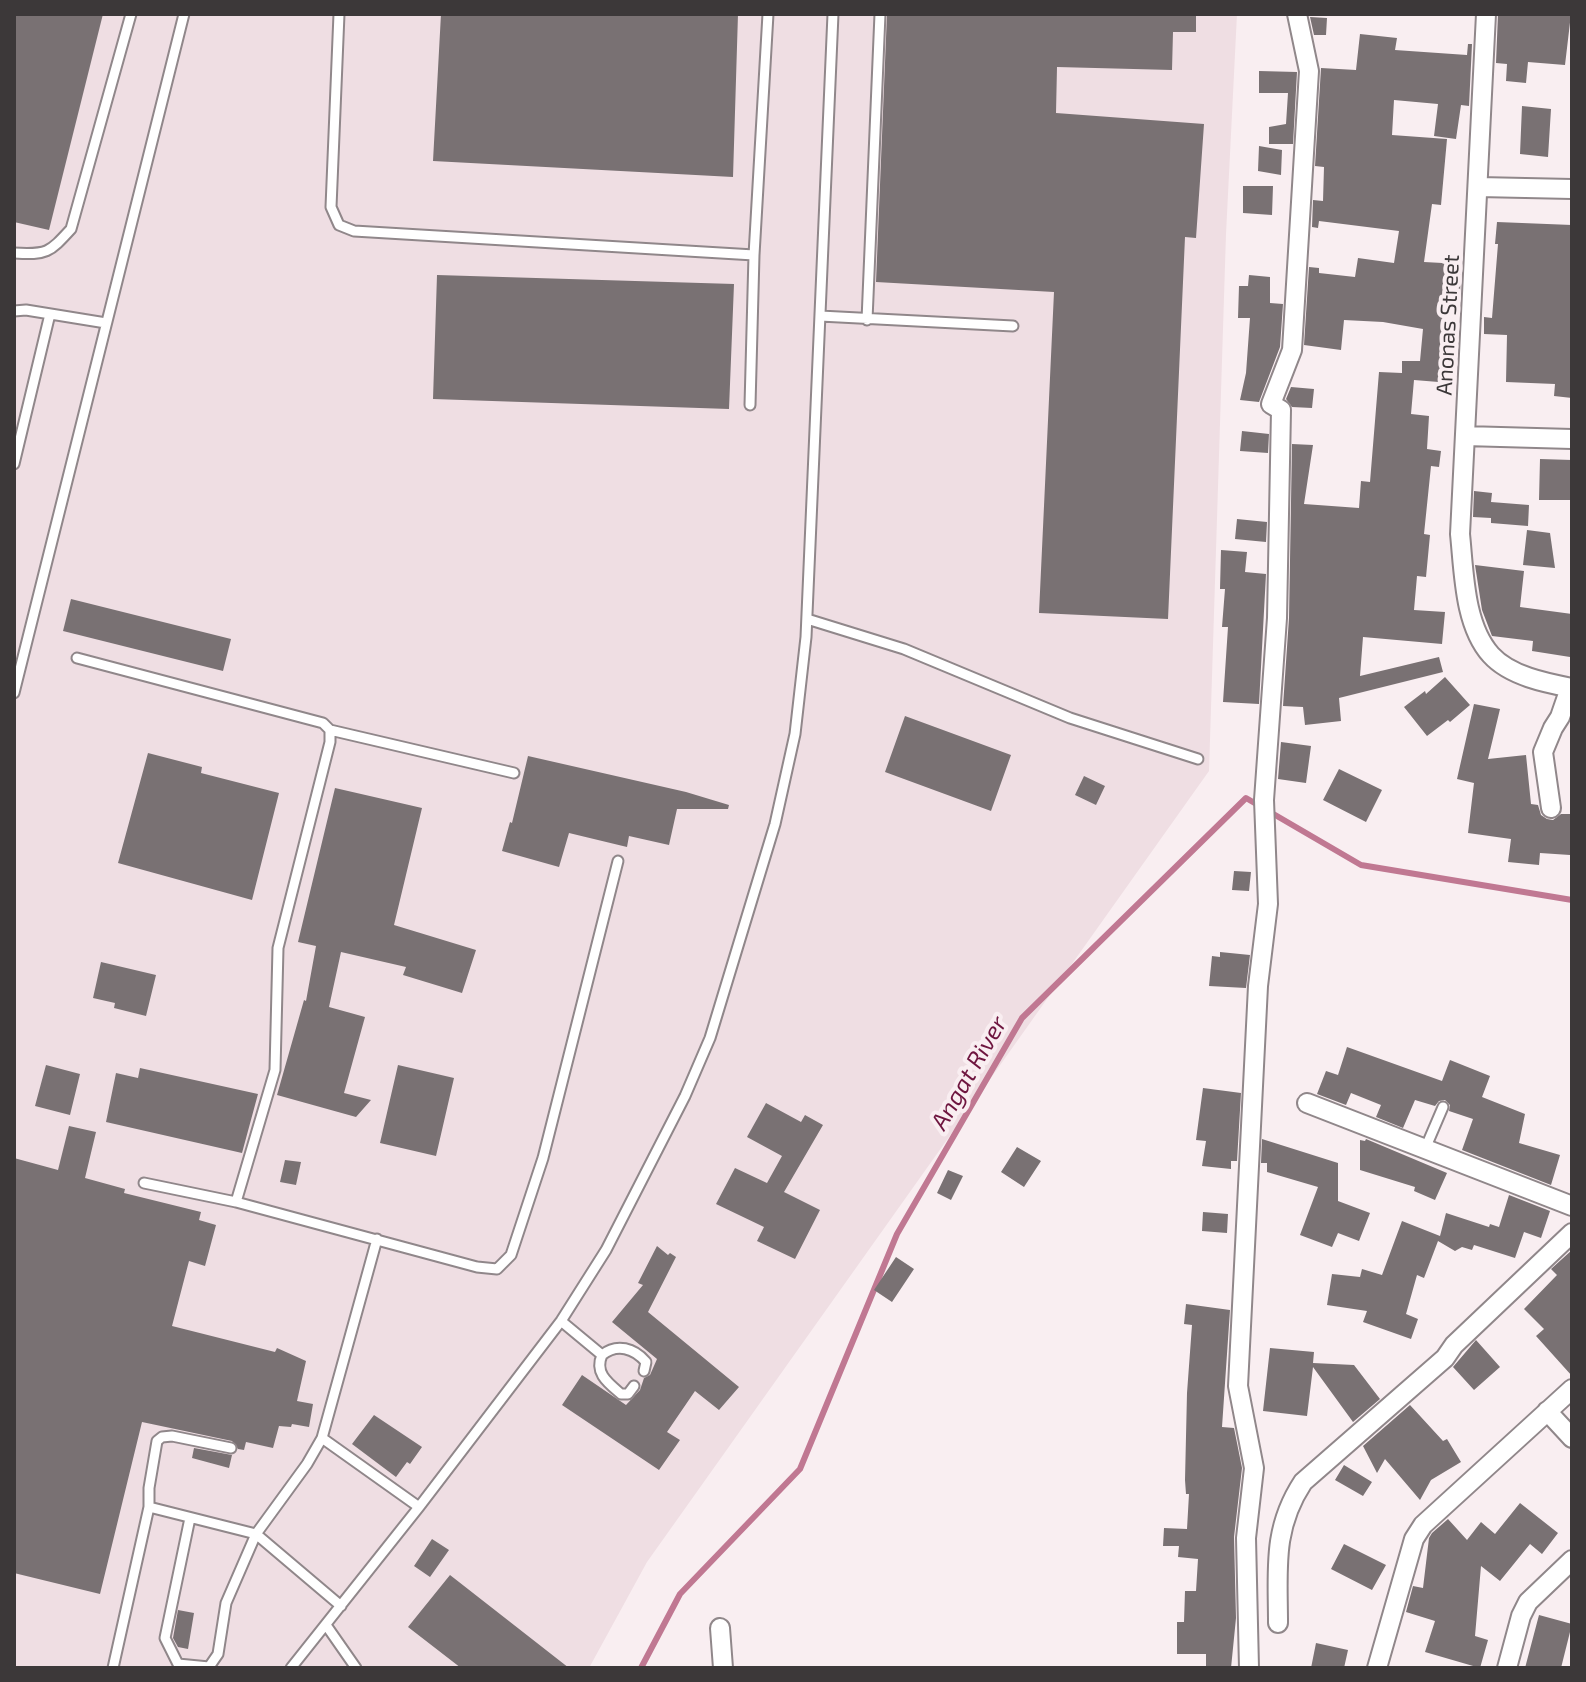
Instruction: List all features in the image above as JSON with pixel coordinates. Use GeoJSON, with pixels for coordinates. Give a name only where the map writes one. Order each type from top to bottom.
{"type":"FeatureCollection","features":[{"type":"Feature","properties":{"kind":"street"},"geometry":{"type":"LineString","coordinates":[[1249,1668],[1246,1538],[1254,1468],[1238,1386],[1258,986],[1268,904],[1264,800],[1280,522],[1281,410],[1271,404],[1292,350],[1309,71],[1297,14]]}},
{"type":"Feature","properties":{"kind":"street","name":"Anonas Street"},"geometry":{"type":"LineString","coordinates":[[1486,14],[1460,534],[1470,611],[1491,655],[1525,676],[1571,688]]}},
{"type":"Feature","properties":{"kind":"street"},"geometry":{"type":"LineString","coordinates":[[1479,187],[1572,189]]}},
{"type":"Feature","properties":{"kind":"street"},"geometry":{"type":"LineString","coordinates":[[1465,436],[1572,439]]}},
{"type":"Feature","properties":{"kind":"street"},"geometry":{"type":"LineString","coordinates":[[1551,808],[1543,752],[1571,688]]}},
{"type":"Feature","properties":{"kind":"street"},"geometry":{"type":"LineString","coordinates":[[1307,1103],[1572,1206]]}},
{"type":"Feature","properties":{"kind":"street"},"geometry":{"type":"LineString","coordinates":[[1278,1623],[1277,1544],[1303,1482],[1445,1358],[1454,1345],[1572,1233]]}},
{"type":"Feature","properties":{"kind":"street"},"geometry":{"type":"LineString","coordinates":[[1377,1668],[1414,1539],[1423,1525],[1572,1389]]}},
{"type":"Feature","properties":{"kind":"street"},"geometry":{"type":"LineString","coordinates":[[1547,1411],[1572,1438]]}},
{"type":"Feature","properties":{"kind":"street"},"geometry":{"type":"LineString","coordinates":[[1507,1668],[1521,1616],[1528,1602],[1572,1560]]}},
{"type":"Feature","properties":{"kind":"street"},"geometry":{"type":"LineString","coordinates":[[720,1628],[723,1668]]}},
{"type":"Feature","properties":{"kind":"lane"},"geometry":{"type":"LineString","coordinates":[[14,253],[40,255],[71,229],[131,14]]}},
{"type":"Feature","properties":{"kind":"lane"},"geometry":{"type":"LineString","coordinates":[[14,693],[184,14]]}},
{"type":"Feature","properties":{"kind":"lane"},"geometry":{"type":"LineString","coordinates":[[339,14],[331,207],[339,225],[354,231],[754,255]]}},
{"type":"Feature","properties":{"kind":"lane"},"geometry":{"type":"LineString","coordinates":[[750,405],[754,255],[768,14]]}},
{"type":"Feature","properties":{"kind":"lane"},"geometry":{"type":"LineString","coordinates":[[291,1668],[561,1321],[606,1250],[685,1096],[710,1038],[775,824],[795,734],[807,619],[833,14]]}},
{"type":"Feature","properties":{"kind":"lane"},"geometry":{"type":"LineString","coordinates":[[867,320],[880,14]]}},
{"type":"Feature","properties":{"kind":"lane"},"geometry":{"type":"LineString","coordinates":[[14,311],[106,323]]}},
{"type":"Feature","properties":{"kind":"lane"},"geometry":{"type":"LineString","coordinates":[[14,464],[50,314]]}},
{"type":"Feature","properties":{"kind":"lane"},"geometry":{"type":"LineString","coordinates":[[820,316],[1013,326]]}},
{"type":"Feature","properties":{"kind":"lane"},"geometry":{"type":"LineString","coordinates":[[807,619],[904,649],[1070,718],[1198,759]]}},
{"type":"Feature","properties":{"kind":"lane"},"geometry":{"type":"LineString","coordinates":[[77,658],[323,723],[330,730],[514,773]]}},
{"type":"Feature","properties":{"kind":"lane"},"geometry":{"type":"LineString","coordinates":[[236,1202],[275,1070],[278,948],[330,742],[330,730]]}},
{"type":"Feature","properties":{"kind":"lane"},"geometry":{"type":"LineString","coordinates":[[144,1183],[236,1202],[477,1267],[497,1269],[511,1255],[543,1158],[618,861]]}},
{"type":"Feature","properties":{"kind":"lane"},"geometry":{"type":"LineString","coordinates":[[1425,1149],[1443,1107]]}},
{"type":"Feature","properties":{"kind":"lane"},"geometry":{"type":"LineString","coordinates":[[190,1518],[165,1638],[178,1664],[209,1667],[218,1654],[226,1603],[256,1534],[322,1438],[377,1239]]}},
{"type":"Feature","properties":{"kind":"lane"},"geometry":{"type":"LineString","coordinates":[[561,1321],[602,1355]]}},
{"type":"Feature","properties":{"kind":"lane"},"geometry":{"type":"LineString","coordinates":[[634,1386],[628,1394],[621,1394],[602,1377],[599,1366],[602,1355],[614,1348],[632,1350],[646,1362],[644,1371]]}},
{"type":"Feature","properties":{"kind":"lane"},"geometry":{"type":"LineString","coordinates":[[113,1668],[149,1507],[157,1441],[172,1436],[231,1448]]}},
{"type":"Feature","properties":{"kind":"lane"},"geometry":{"type":"LineString","coordinates":[[322,1438],[419,1507]]}},
{"type":"Feature","properties":{"kind":"lane"},"geometry":{"type":"LineString","coordinates":[[149,1507],[256,1534],[341,1606]]}},
{"type":"Feature","properties":{"kind":"lane"},"geometry":{"type":"LineString","coordinates":[[326,1625],[356,1668]]}},
{"type":"Feature","properties":{"kind":"shaded area"},"geometry":{"type":"Polygon","coordinates":[[[14,14],[1237,14],[1226,234],[1209,771],[647,1562],[589,1668],[14,1668],[14,14]]]}},
{"type":"Feature","properties":{"kind":"building"},"geometry":{"type":"Polygon","coordinates":[[[14,14],[103,14],[49,230],[14,222],[14,14]]]}},
{"type":"Feature","properties":{"kind":"building"},"geometry":{"type":"Polygon","coordinates":[[[441,14],[738,14],[733,177],[433,161],[441,14]]]}},
{"type":"Feature","properties":{"kind":"building"},"geometry":{"type":"Polygon","coordinates":[[[887,14],[1196,14],[1196,32],[1173,32],[1172,70],[1057,67],[1056,113],[1204,124],[1196,238],[1185,237],[1168,619],[1039,613],[1054,292],[876,282],[887,14]]]}},
{"type":"Feature","properties":{"kind":"building"},"geometry":{"type":"Polygon","coordinates":[[[1498,14],[1571,14],[1565,65],[1528,62],[1526,83],[1506,81],[1507,64],[1496,63],[1498,14]]]}},
{"type":"Feature","properties":{"kind":"building"},"geometry":{"type":"Polygon","coordinates":[[[1310,17],[1327,18],[1326,35],[1314,35],[1310,17]]]}},
{"type":"Feature","properties":{"kind":"building"},"geometry":{"type":"Polygon","coordinates":[[[1360,34],[1397,38],[1395,50],[1467,55],[1468,44],[1472,44],[1469,106],[1461,105],[1456,139],[1434,136],[1438,104],[1394,100],[1392,135],[1447,139],[1441,205],[1432,204],[1424,262],[1461,264],[1460,296],[1447,295],[1443,360],[1453,361],[1451,383],[1414,380],[1411,414],[1429,416],[1427,449],[1441,451],[1439,467],[1431,466],[1424,534],[1430,535],[1426,577],[1417,576],[1414,610],[1445,612],[1442,644],[1363,637],[1360,676],[1439,657],[1443,672],[1339,698],[1341,721],[1305,725],[1303,707],[1283,706],[1289,618],[1292,444],[1313,445],[1304,504],[1359,508],[1361,481],[1370,482],[1379,372],[1402,373],[1402,361],[1420,361],[1423,329],[1383,322],[1344,320],[1341,350],[1304,345],[1309,267],[1319,268],[1319,273],[1355,277],[1358,258],[1394,263],[1399,231],[1319,221],[1318,228],[1312,227],[1313,200],[1323,201],[1324,167],[1315,166],[1321,68],[1356,70],[1360,34]]]}},
{"type":"Feature","properties":{"kind":"building"},"geometry":{"type":"Polygon","coordinates":[[[1259,71],[1297,72],[1293,144],[1269,144],[1269,127],[1286,124],[1288,93],[1259,93],[1259,71]]]}},
{"type":"Feature","properties":{"kind":"building"},"geometry":{"type":"Polygon","coordinates":[[[1522,106],[1551,109],[1548,157],[1520,154],[1522,106]]]}},
{"type":"Feature","properties":{"kind":"building"},"geometry":{"type":"Polygon","coordinates":[[[1259,146],[1282,150],[1281,175],[1258,171],[1259,146]]]}},
{"type":"Feature","properties":{"kind":"building"},"geometry":{"type":"Polygon","coordinates":[[[1243,186],[1273,186],[1272,215],[1243,213],[1243,186]]]}},
{"type":"Feature","properties":{"kind":"building"},"geometry":{"type":"Polygon","coordinates":[[[1497,222],[1572,225],[1572,398],[1554,396],[1555,384],[1506,382],[1507,335],[1484,334],[1484,317],[1492,318],[1497,222]]]}},
{"type":"Feature","properties":{"kind":"building"},"geometry":{"type":"Polygon","coordinates":[[[437,275],[734,284],[729,409],[433,399],[437,275]]]}},
{"type":"Feature","properties":{"kind":"building"},"geometry":{"type":"Polygon","coordinates":[[[1249,275],[1270,277],[1270,303],[1283,304],[1280,347],[1259,402],[1240,400],[1246,373],[1250,318],[1238,318],[1239,286],[1248,286],[1249,275]]]}},
{"type":"Feature","properties":{"kind":"building"},"geometry":{"type":"Polygon","coordinates":[[[1291,387],[1314,389],[1312,408],[1292,407],[1286,399],[1291,387]]]}},
{"type":"Feature","properties":{"kind":"building"},"geometry":{"type":"Polygon","coordinates":[[[1242,431],[1269,434],[1268,453],[1240,451],[1242,431]]]}},
{"type":"Feature","properties":{"kind":"building"},"geometry":{"type":"Polygon","coordinates":[[[1540,459],[1572,460],[1572,500],[1539,500],[1540,459]]]}},
{"type":"Feature","properties":{"kind":"building"},"geometry":{"type":"Polygon","coordinates":[[[1474,491],[1492,493],[1491,502],[1529,505],[1528,526],[1491,523],[1491,518],[1473,517],[1474,491]]]}},
{"type":"Feature","properties":{"kind":"building"},"geometry":{"type":"Polygon","coordinates":[[[1237,519],[1267,522],[1266,542],[1235,539],[1237,519]]]}},
{"type":"Feature","properties":{"kind":"building"},"geometry":{"type":"Polygon","coordinates":[[[1527,530],[1550,533],[1555,568],[1523,565],[1527,530]]]}},
{"type":"Feature","properties":{"kind":"building"},"geometry":{"type":"Polygon","coordinates":[[[1221,550],[1247,552],[1245,572],[1266,574],[1259,704],[1223,702],[1228,627],[1222,627],[1225,589],[1220,589],[1221,550]]]}},
{"type":"Feature","properties":{"kind":"building"},"geometry":{"type":"Polygon","coordinates":[[[1475,565],[1524,571],[1520,607],[1572,614],[1570,657],[1532,651],[1533,641],[1492,636],[1482,610],[1475,565]]]}},
{"type":"Feature","properties":{"kind":"building"},"geometry":{"type":"Polygon","coordinates":[[[71,599],[231,639],[223,671],[63,631],[71,599]]]}},
{"type":"Feature","properties":{"kind":"building"},"geometry":{"type":"Polygon","coordinates":[[[1445,677],[1470,705],[1427,736],[1404,707],[1425,691],[1426,694],[1445,677]]]}},
{"type":"Feature","properties":{"kind":"building"},"geometry":{"type":"Polygon","coordinates":[[[1474,704],[1500,709],[1488,759],[1526,755],[1531,804],[1538,805],[1541,815],[1547,819],[1572,814],[1570,855],[1540,853],[1539,865],[1508,862],[1511,839],[1468,833],[1474,783],[1457,779],[1474,704]]]}},
{"type":"Feature","properties":{"kind":"building"},"geometry":{"type":"Polygon","coordinates":[[[905,716],[1011,755],[991,811],[885,772],[905,716]]]}},
{"type":"Feature","properties":{"kind":"building"},"geometry":{"type":"Polygon","coordinates":[[[1281,742],[1311,746],[1306,783],[1278,779],[1281,742]]]}},
{"type":"Feature","properties":{"kind":"building"},"geometry":{"type":"Polygon","coordinates":[[[148,753],[202,767],[201,773],[279,793],[252,900],[118,863],[148,753]]]}},
{"type":"Feature","properties":{"kind":"building"},"geometry":{"type":"Polygon","coordinates":[[[528,756],[686,792],[729,805],[728,809],[677,809],[669,845],[629,836],[627,847],[569,833],[559,867],[502,851],[528,756]]]}},
{"type":"Feature","properties":{"kind":"building"},"geometry":{"type":"Polygon","coordinates":[[[1339,769],[1382,790],[1366,822],[1323,800],[1339,769]]]}},
{"type":"Feature","properties":{"kind":"building"},"geometry":{"type":"Polygon","coordinates":[[[1084,776],[1105,786],[1096,805],[1075,795],[1084,776]]]}},
{"type":"Feature","properties":{"kind":"building"},"geometry":{"type":"Polygon","coordinates":[[[335,788],[422,808],[394,925],[476,950],[462,993],[403,975],[406,967],[341,952],[329,1007],[365,1017],[344,1093],[371,1100],[356,1117],[277,1095],[306,1001],[316,946],[298,942],[335,788]]]}},
{"type":"Feature","properties":{"kind":"building"},"geometry":{"type":"Polygon","coordinates":[[[1234,871],[1251,872],[1249,891],[1232,890],[1234,871]]]}},
{"type":"Feature","properties":{"kind":"building"},"geometry":{"type":"Polygon","coordinates":[[[1220,952],[1250,955],[1246,988],[1209,986],[1212,956],[1220,957],[1220,952]]]}},
{"type":"Feature","properties":{"kind":"building"},"geometry":{"type":"Polygon","coordinates":[[[101,962],[156,975],[146,1016],[114,1008],[115,1003],[93,998],[101,962]]]}},
{"type":"Feature","properties":{"kind":"building"},"geometry":{"type":"Polygon","coordinates":[[[1347,1047],[1442,1081],[1450,1060],[1490,1076],[1482,1097],[1525,1114],[1519,1143],[1560,1155],[1551,1185],[1462,1150],[1473,1119],[1449,1111],[1450,1105],[1445,1100],[1435,1106],[1415,1100],[1403,1128],[1376,1117],[1381,1105],[1351,1093],[1346,1105],[1317,1094],[1326,1071],[1338,1075],[1347,1047]]]}},
{"type":"Feature","properties":{"kind":"building"},"geometry":{"type":"Polygon","coordinates":[[[46,1065],[80,1074],[70,1115],[35,1106],[46,1065]]]}},
{"type":"Feature","properties":{"kind":"building"},"geometry":{"type":"Polygon","coordinates":[[[398,1065],[454,1078],[436,1156],[380,1143],[398,1065]]]}},
{"type":"Feature","properties":{"kind":"building"},"geometry":{"type":"Polygon","coordinates":[[[140,1068],[258,1094],[242,1153],[106,1122],[116,1073],[138,1078],[140,1068]]]}},
{"type":"Feature","properties":{"kind":"building"},"geometry":{"type":"Polygon","coordinates":[[[1203,1088],[1241,1093],[1237,1161],[1231,1161],[1231,1169],[1202,1166],[1206,1141],[1196,1140],[1203,1088]]]}},
{"type":"Feature","properties":{"kind":"building"},"geometry":{"type":"Polygon","coordinates":[[[766,1103],[801,1122],[805,1115],[823,1125],[784,1192],[820,1210],[795,1259],[757,1241],[764,1227],[716,1204],[735,1168],[767,1183],[782,1156],[747,1137],[766,1103]]]}},
{"type":"Feature","properties":{"kind":"building"},"geometry":{"type":"Polygon","coordinates":[[[69,1126],[96,1132],[85,1178],[125,1189],[124,1193],[201,1212],[199,1220],[216,1225],[205,1266],[189,1261],[172,1326],[275,1352],[277,1348],[306,1361],[297,1401],[313,1404],[309,1427],[292,1424],[291,1427],[279,1426],[273,1448],[246,1442],[244,1450],[238,1449],[232,1441],[142,1422],[100,1594],[14,1573],[14,1158],[58,1170],[69,1126]]]}},
{"type":"Feature","properties":{"kind":"building"},"geometry":{"type":"Polygon","coordinates":[[[1262,1139],[1338,1163],[1338,1201],[1370,1213],[1359,1241],[1338,1233],[1332,1247],[1300,1235],[1318,1187],[1267,1172],[1267,1163],[1261,1163],[1262,1139]]]}},
{"type":"Feature","properties":{"kind":"building"},"geometry":{"type":"Polygon","coordinates":[[[1366,1139],[1447,1173],[1435,1200],[1414,1191],[1415,1187],[1360,1170],[1360,1140],[1366,1139]]]}},
{"type":"Feature","properties":{"kind":"building"},"geometry":{"type":"Polygon","coordinates":[[[1017,1147],[1041,1161],[1024,1187],[1001,1172],[1017,1147]]]}},
{"type":"Feature","properties":{"kind":"building"},"geometry":{"type":"Polygon","coordinates":[[[285,1160],[301,1162],[296,1185],[280,1182],[285,1160]]]}},
{"type":"Feature","properties":{"kind":"building"},"geometry":{"type":"Polygon","coordinates":[[[948,1170],[963,1176],[951,1200],[937,1193],[948,1170]]]}},
{"type":"Feature","properties":{"kind":"building"},"geometry":{"type":"Polygon","coordinates":[[[1509,1195],[1550,1211],[1541,1238],[1524,1232],[1515,1258],[1474,1245],[1472,1250],[1462,1247],[1455,1251],[1438,1241],[1424,1278],[1417,1275],[1406,1314],[1418,1319],[1411,1339],[1363,1322],[1367,1311],[1327,1305],[1332,1274],[1360,1277],[1362,1269],[1382,1275],[1402,1221],[1440,1236],[1446,1213],[1489,1227],[1490,1224],[1499,1227],[1509,1195]]]}},
{"type":"Feature","properties":{"kind":"building"},"geometry":{"type":"Polygon","coordinates":[[[1203,1212],[1228,1214],[1227,1233],[1202,1231],[1203,1212]]]}},
{"type":"Feature","properties":{"kind":"building"},"geometry":{"type":"Polygon","coordinates":[[[657,1246],[676,1257],[648,1312],[739,1387],[719,1410],[695,1391],[667,1432],[680,1440],[659,1470],[562,1405],[582,1375],[626,1405],[640,1390],[644,1378],[650,1375],[657,1359],[612,1322],[643,1285],[638,1283],[657,1246]]]}},
{"type":"Feature","properties":{"kind":"building"},"geometry":{"type":"Polygon","coordinates":[[[1572,1250],[1572,1376],[1536,1336],[1544,1329],[1524,1309],[1557,1275],[1551,1269],[1572,1250]]]}},
{"type":"Feature","properties":{"kind":"building"},"geometry":{"type":"Polygon","coordinates":[[[896,1257],[914,1269],[892,1302],[874,1290],[896,1257]]]}},
{"type":"Feature","properties":{"kind":"building"},"geometry":{"type":"Polygon","coordinates":[[[1186,1304],[1230,1310],[1222,1427],[1234,1428],[1242,1468],[1234,1537],[1236,1618],[1231,1668],[1206,1667],[1206,1654],[1177,1654],[1177,1622],[1184,1622],[1185,1591],[1196,1591],[1198,1559],[1178,1557],[1179,1546],[1163,1546],[1164,1528],[1187,1529],[1187,1393],[1192,1325],[1184,1324],[1186,1304]]]}},
{"type":"Feature","properties":{"kind":"building"},"geometry":{"type":"Polygon","coordinates":[[[1476,1340],[1500,1367],[1474,1390],[1453,1367],[1476,1340]]]}},
{"type":"Feature","properties":{"kind":"building"},"geometry":{"type":"Polygon","coordinates":[[[1270,1348],[1314,1352],[1313,1363],[1354,1365],[1380,1399],[1353,1422],[1313,1367],[1307,1416],[1263,1411],[1270,1348]]]}},
{"type":"Feature","properties":{"kind":"building"},"geometry":{"type":"Polygon","coordinates":[[[1410,1405],[1443,1441],[1447,1439],[1461,1462],[1431,1480],[1420,1500],[1385,1459],[1377,1473],[1363,1446],[1410,1405]]]}},
{"type":"Feature","properties":{"kind":"building"},"geometry":{"type":"Polygon","coordinates":[[[374,1415],[422,1447],[396,1477],[352,1444],[374,1415]]]}},
{"type":"Feature","properties":{"kind":"building"},"geometry":{"type":"Polygon","coordinates":[[[194,1448],[232,1455],[229,1468],[192,1458],[194,1448]]]}},
{"type":"Feature","properties":{"kind":"building"},"geometry":{"type":"Polygon","coordinates":[[[1344,1465],[1372,1482],[1363,1496],[1335,1480],[1344,1465]]]}},
{"type":"Feature","properties":{"kind":"building"},"geometry":{"type":"Polygon","coordinates":[[[1520,1503],[1558,1533],[1542,1554],[1530,1544],[1500,1581],[1481,1566],[1475,1636],[1488,1640],[1480,1668],[1425,1652],[1435,1621],[1406,1612],[1413,1586],[1423,1588],[1432,1533],[1448,1519],[1467,1540],[1481,1522],[1495,1534],[1520,1503]]]}},
{"type":"Feature","properties":{"kind":"building"},"geometry":{"type":"Polygon","coordinates":[[[432,1539],[449,1550],[430,1577],[414,1566],[432,1539]]]}},
{"type":"Feature","properties":{"kind":"building"},"geometry":{"type":"Polygon","coordinates":[[[1344,1544],[1386,1565],[1372,1590],[1331,1569],[1344,1544]]]}},
{"type":"Feature","properties":{"kind":"building"},"geometry":{"type":"Polygon","coordinates":[[[450,1575],[569,1668],[461,1668],[408,1627],[450,1575]]]}},
{"type":"Feature","properties":{"kind":"building"},"geometry":{"type":"Polygon","coordinates":[[[178,1610],[194,1613],[188,1649],[178,1647],[173,1638],[178,1610]]]}},
{"type":"Feature","properties":{"kind":"building"},"geometry":{"type":"Polygon","coordinates":[[[1539,1615],[1572,1624],[1561,1668],[1525,1668],[1539,1615]]]}},
{"type":"Feature","properties":{"kind":"building"},"geometry":{"type":"Polygon","coordinates":[[[1316,1643],[1348,1650],[1344,1668],[1311,1668],[1316,1643]]]}},
{"type":"Feature","properties":{"kind":"waterway","name":"Angat River"},"geometry":{"type":"LineString","coordinates":[[641,1668],[680,1594],[800,1469],[897,1234],[1022,1018],[1246,798],[1361,865],[1572,900]]}}]}
